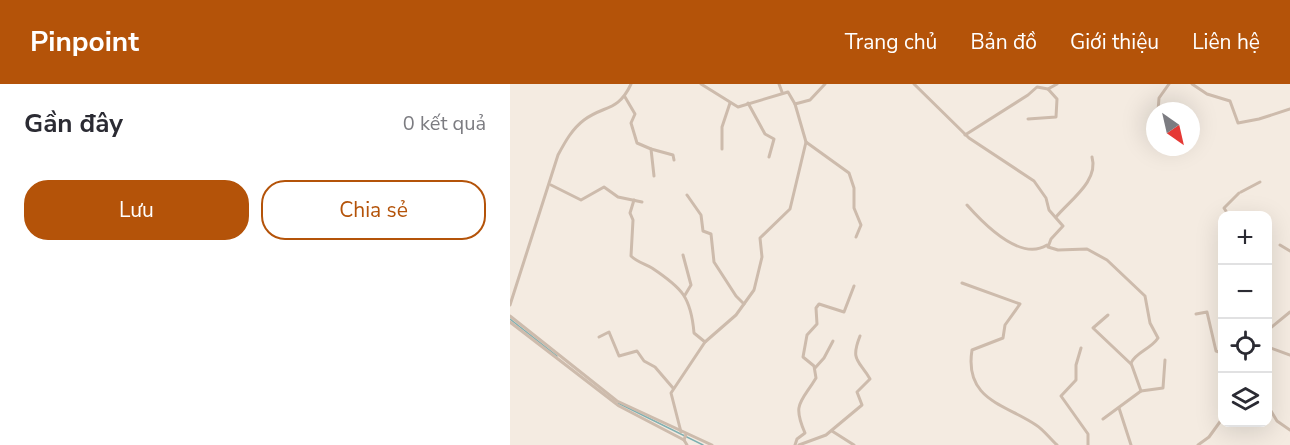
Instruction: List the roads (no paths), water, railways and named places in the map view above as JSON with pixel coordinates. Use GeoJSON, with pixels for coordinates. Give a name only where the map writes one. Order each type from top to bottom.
{"type":"FeatureCollection","features":[{"type":"Feature","properties":{"kind":"street"},"geometry":{"type":"LineString","coordinates":[[510,305],[557,159],[571,133],[584,120],[603,112],[625,97],[631,84]]}},
{"type":"Feature","properties":{"kind":"street"},"geometry":{"type":"LineString","coordinates":[[681,432],[678,414],[670,398],[673,388],[705,342],[734,317],[755,287],[762,257],[760,238],[790,209],[806,142],[791,94],[782,92],[738,107],[701,84]]}},
{"type":"Feature","properties":{"kind":"street"},"geometry":{"type":"LineString","coordinates":[[779,84],[782,92]]}},
{"type":"Feature","properties":{"kind":"street"},"geometry":{"type":"LineString","coordinates":[[795,104],[810,100],[825,84]]}},
{"type":"Feature","properties":{"kind":"street"},"geometry":{"type":"LineString","coordinates":[[914,84],[965,135],[991,155],[1034,181],[1046,198],[1049,210],[1063,228],[1047,245],[1036,249],[999,238],[967,205]]}},
{"type":"Feature","properties":{"kind":"street"},"geometry":{"type":"LineString","coordinates":[[965,135],[1037,87],[1048,89],[1058,84]]}},
{"type":"Feature","properties":{"kind":"street"},"geometry":{"type":"LineString","coordinates":[[1159,102],[1168,84]]}},
{"type":"Feature","properties":{"kind":"street"},"geometry":{"type":"LineString","coordinates":[[1192,84],[1207,94],[1230,101],[1238,123],[1259,119],[1290,108]]}},
{"type":"Feature","properties":{"kind":"street"},"geometry":{"type":"LineString","coordinates":[[1028,119],[1056,117],[1057,99],[1048,89]]}},
{"type":"Feature","properties":{"kind":"street"},"geometry":{"type":"LineString","coordinates":[[625,97],[635,114],[631,123],[637,143],[673,155],[674,160]]}},
{"type":"Feature","properties":{"kind":"street"},"geometry":{"type":"LineString","coordinates":[[722,149],[722,128],[730,103]]}},
{"type":"Feature","properties":{"kind":"street"},"geometry":{"type":"LineString","coordinates":[[748,103],[765,134],[774,139],[769,157]]}},
{"type":"Feature","properties":{"kind":"street"},"geometry":{"type":"LineString","coordinates":[[806,142],[849,173],[854,188],[854,208],[861,225],[856,237]]}},
{"type":"Feature","properties":{"kind":"street"},"geometry":{"type":"LineString","coordinates":[[651,149],[654,176]]}},
{"type":"Feature","properties":{"kind":"street"},"geometry":{"type":"LineString","coordinates":[[1056,217],[1090,178],[1094,169],[1092,157]]}},
{"type":"Feature","properties":{"kind":"street"},"geometry":{"type":"LineString","coordinates":[[1226,211],[1224,208],[1240,193],[1260,182]]}},
{"type":"Feature","properties":{"kind":"street"},"geometry":{"type":"LineString","coordinates":[[550,185],[581,200],[604,187],[618,197],[642,202]]}},
{"type":"Feature","properties":{"kind":"street"},"geometry":{"type":"LineString","coordinates":[[687,195],[701,215],[702,231],[711,234],[714,262],[736,296],[744,303]]}},
{"type":"Feature","properties":{"kind":"street"},"geometry":{"type":"LineString","coordinates":[[634,200],[630,213],[633,220],[631,256],[651,268],[685,296],[691,306],[694,333],[705,342]]}},
{"type":"Feature","properties":{"kind":"street"},"geometry":{"type":"LineString","coordinates":[[1047,245],[1058,250],[1090,250],[1107,260],[1145,296],[1150,324],[1158,339],[1146,352],[1134,357],[1131,364]]}},
{"type":"Feature","properties":{"kind":"street"},"geometry":{"type":"LineString","coordinates":[[1280,245],[1290,251]]}},
{"type":"Feature","properties":{"kind":"street"},"geometry":{"type":"LineString","coordinates":[[683,255],[691,285],[685,296]]}},
{"type":"Feature","properties":{"kind":"street"},"geometry":{"type":"LineString","coordinates":[[962,283],[1020,304],[1005,325],[1004,338],[972,350],[975,378],[986,397],[1037,426],[1057,445]]}},
{"type":"Feature","properties":{"kind":"street"},"geometry":{"type":"LineString","coordinates":[[815,368],[803,357],[807,335],[817,324],[816,308],[822,304],[844,312],[854,286]]}},
{"type":"Feature","properties":{"kind":"street"},"geometry":{"type":"LineString","coordinates":[[1196,314],[1207,312],[1212,342],[1218,352]]}},
{"type":"Feature","properties":{"kind":"street"},"geometry":{"type":"LineString","coordinates":[[1272,324],[1290,312]]}},
{"type":"Feature","properties":{"kind":"street"},"geometry":{"type":"LineString","coordinates":[[1108,315],[1093,328],[1131,364],[1141,391]]}},
{"type":"Feature","properties":{"kind":"street"},"geometry":{"type":"LineString","coordinates":[[510,316],[609,395],[681,432],[687,445]]}},
{"type":"Feature","properties":{"kind":"street"},"geometry":{"type":"LineString","coordinates":[[510,322],[608,399],[685,437],[712,445]]}},
{"type":"Feature","properties":{"kind":"street"},"geometry":{"type":"LineString","coordinates":[[599,337],[609,332],[619,356],[638,351],[644,361],[656,367],[673,388]]}},
{"type":"Feature","properties":{"kind":"street"},"geometry":{"type":"LineString","coordinates":[[833,340],[824,358],[815,368],[815,380],[798,405],[798,419],[805,433],[797,439],[797,445],[821,438],[863,404],[857,392],[870,379],[855,357],[860,336]]}},
{"type":"Feature","properties":{"kind":"street"},"geometry":{"type":"LineString","coordinates":[[1081,348],[1076,365],[1077,377],[1061,396],[1088,434],[1088,445]]}},
{"type":"Feature","properties":{"kind":"street"},"geometry":{"type":"LineString","coordinates":[[1272,348],[1290,355]]}},
{"type":"Feature","properties":{"kind":"street"},"geometry":{"type":"LineString","coordinates":[[1103,419],[1141,391],[1163,388],[1166,360]]}},
{"type":"Feature","properties":{"kind":"street"},"geometry":{"type":"LineString","coordinates":[[1119,408],[1131,445]]}},
{"type":"Feature","properties":{"kind":"street"},"geometry":{"type":"LineString","coordinates":[[1272,413],[1277,421],[1290,430]]}},
{"type":"Feature","properties":{"kind":"street"},"geometry":{"type":"LineString","coordinates":[[1198,445],[1207,439],[1218,424]]}},
{"type":"Feature","properties":{"kind":"street"},"geometry":{"type":"LineString","coordinates":[[832,431],[854,445]]}},
{"type":"Feature","properties":{"kind":"waterway"},"geometry":{"type":"LineString","coordinates":[[510,319],[557,356]]}},
{"type":"Feature","properties":{"kind":"waterway"},"geometry":{"type":"LineString","coordinates":[[618,403],[703,445]]}}]}
